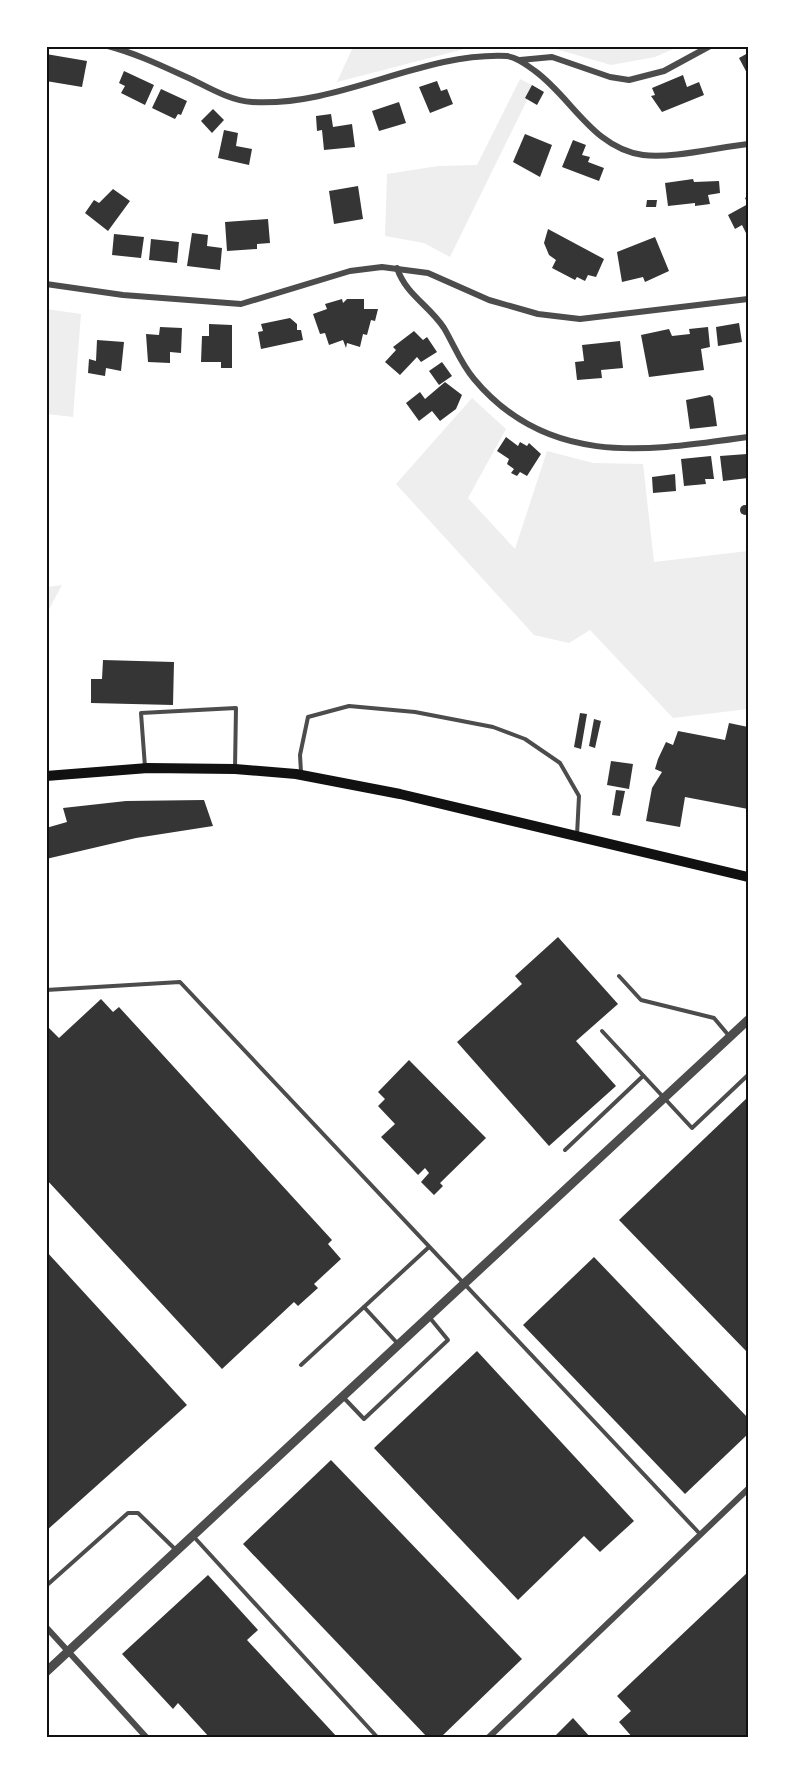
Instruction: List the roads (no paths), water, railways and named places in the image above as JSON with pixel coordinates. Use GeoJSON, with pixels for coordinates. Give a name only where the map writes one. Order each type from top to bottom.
{"type":"FeatureCollection","features":[{"type":"Feature","properties":{"kind":"main road"},"geometry":{"type":"LineString","coordinates":[[46,776],[145,768],[235,769],[301,775],[577,835],[748,877]]}},
{"type":"Feature","properties":{"kind":"street"},"geometry":{"type":"LineString","coordinates":[[108,46],[136,54],[222,94],[249,102],[310,100],[467,58],[507,56],[519,60],[564,95],[597,134],[625,149],[642,155],[660,155],[748,144]]}},
{"type":"Feature","properties":{"kind":"street"},"geometry":{"type":"LineString","coordinates":[[519,60],[552,57],[610,77],[629,80],[664,71],[710,46]]}},
{"type":"Feature","properties":{"kind":"street"},"geometry":{"type":"LineString","coordinates":[[46,284],[123,295],[241,304],[350,271],[397,268],[428,273],[489,300],[538,314],[579,318],[748,299]]}},
{"type":"Feature","properties":{"kind":"street"},"geometry":{"type":"LineString","coordinates":[[397,268],[409,292],[440,322],[473,378],[501,405],[550,436],[568,443],[638,449],[748,437]]}},
{"type":"Feature","properties":{"kind":"street"},"geometry":{"type":"LineString","coordinates":[[46,1672],[748,1020]]}},
{"type":"Feature","properties":{"kind":"street"},"geometry":{"type":"LineString","coordinates":[[488,1737],[748,1489]]}},
{"type":"Feature","properties":{"kind":"street"},"geometry":{"type":"LineString","coordinates":[[46,1627],[147,1737]]}},
{"type":"Feature","properties":{"kind":"lane"},"geometry":{"type":"LineString","coordinates":[[301,775],[300,755],[308,717],[348,706],[415,712],[493,728],[525,739],[560,763],[579,796],[577,835]]}},
{"type":"Feature","properties":{"kind":"lane"},"geometry":{"type":"LineString","coordinates":[[145,768],[141,714],[236,708],[235,769]]}},
{"type":"Feature","properties":{"kind":"lane"},"geometry":{"type":"LineString","coordinates":[[619,976],[641,1000],[714,1018],[730,1037]]}},
{"type":"Feature","properties":{"kind":"lane"},"geometry":{"type":"LineString","coordinates":[[46,990],[180,982],[701,1534]]}},
{"type":"Feature","properties":{"kind":"lane"},"geometry":{"type":"LineString","coordinates":[[602,1031],[692,1128],[748,1075]]}},
{"type":"Feature","properties":{"kind":"lane"},"geometry":{"type":"LineString","coordinates":[[565,1150],[643,1076]]}},
{"type":"Feature","properties":{"kind":"lane"},"geometry":{"type":"LineString","coordinates":[[301,1365],[429,1246]]}},
{"type":"Feature","properties":{"kind":"lane"},"geometry":{"type":"LineString","coordinates":[[364,1307],[400,1345]]}},
{"type":"Feature","properties":{"kind":"lane"},"geometry":{"type":"LineString","coordinates":[[344,1397],[364,1419],[448,1340],[429,1318]]}},
{"type":"Feature","properties":{"kind":"lane"},"geometry":{"type":"LineString","coordinates":[[46,1586],[128,1513],[138,1513],[145,1518],[176,1551]]}},
{"type":"Feature","properties":{"kind":"lane"},"geometry":{"type":"LineString","coordinates":[[193,1536],[378,1737]]}}]}
